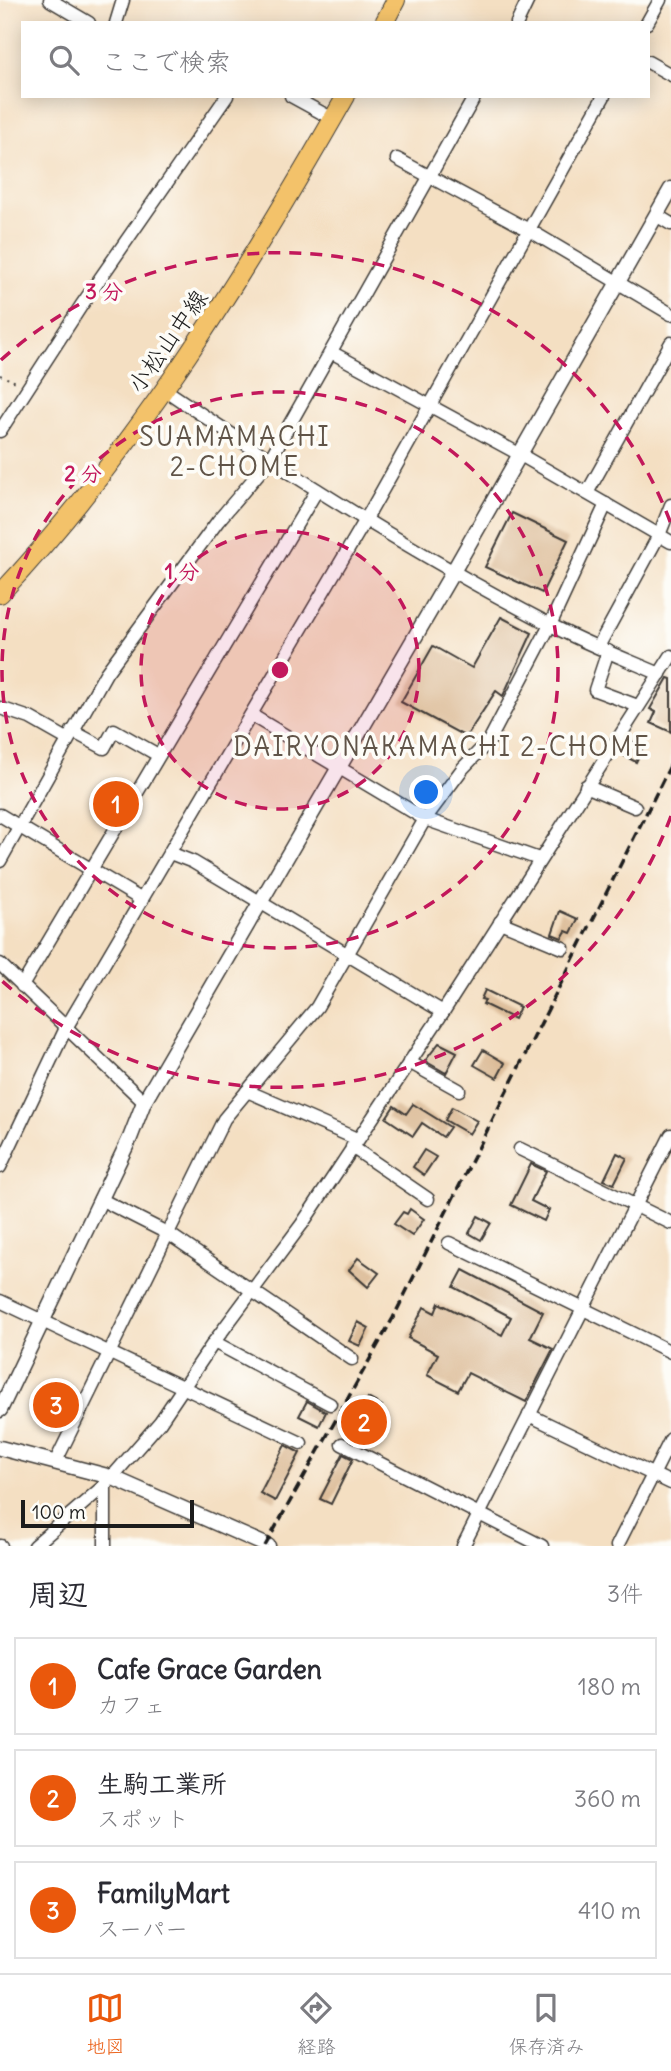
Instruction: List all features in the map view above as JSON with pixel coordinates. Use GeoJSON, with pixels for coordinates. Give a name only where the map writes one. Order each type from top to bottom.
{"type":"FeatureCollection","features":[{"type":"Feature","properties":{"kind":"main road"},"geometry":{"type":"LineString","coordinates":[[388,21],[396,0]]}},
{"type":"Feature","properties":{"kind":"main road","name":"小松山中線"},"geometry":{"type":"LineString","coordinates":[[0,594],[109,466],[210,325],[345,98]]}},
{"type":"Feature","properties":{"kind":"street"},"geometry":{"type":"LineString","coordinates":[[50,0],[86,21]]}},
{"type":"Feature","properties":{"kind":"street"},"geometry":{"type":"LineString","coordinates":[[117,21],[123,0]]}},
{"type":"Feature","properties":{"kind":"street"},"geometry":{"type":"LineString","coordinates":[[518,21],[528,0]]}},
{"type":"Feature","properties":{"kind":"street"},"geometry":{"type":"LineString","coordinates":[[648,21],[660,0]]}},
{"type":"Feature","properties":{"kind":"street"},"geometry":{"type":"LineString","coordinates":[[650,63],[671,75]]}},
{"type":"Feature","properties":{"kind":"street"},"geometry":{"type":"LineString","coordinates":[[0,431],[81,306],[226,98]]}},
{"type":"Feature","properties":{"kind":"street"},"geometry":{"type":"LineString","coordinates":[[295,98],[333,119]]}},
{"type":"Feature","properties":{"kind":"street"},"geometry":{"type":"LineString","coordinates":[[0,861],[69,735],[129,642],[218,521],[269,461],[474,98]]}},
{"type":"Feature","properties":{"kind":"street"},"geometry":{"type":"LineString","coordinates":[[0,1167],[66,1028],[365,521],[603,98]]}},
{"type":"Feature","properties":{"kind":"street"},"geometry":{"type":"LineString","coordinates":[[397,159],[528,230],[671,314]]}},
{"type":"Feature","properties":{"kind":"street"},"geometry":{"type":"LineString","coordinates":[[0,1410],[144,1102],[454,570],[671,189]]}},
{"type":"Feature","properties":{"kind":"street"},"geometry":{"type":"LineString","coordinates":[[656,215],[671,224]]}},
{"type":"Feature","properties":{"kind":"street"},"geometry":{"type":"LineString","coordinates":[[587,493],[671,343]]}},
{"type":"Feature","properties":{"kind":"street"},"geometry":{"type":"LineString","coordinates":[[331,352],[519,454],[671,542]]}},
{"type":"Feature","properties":{"kind":"street"},"geometry":{"type":"LineString","coordinates":[[164,389],[269,461],[365,521],[550,625],[660,674]]}},
{"type":"Feature","properties":{"kind":"street"},"geometry":{"type":"LineString","coordinates":[[22,986],[317,490]]}},
{"type":"Feature","properties":{"kind":"street"},"geometry":{"type":"LineString","coordinates":[[56,1461],[224,1119],[317,1007],[425,819],[463,768],[489,741],[550,625],[606,505]]}},
{"type":"Feature","properties":{"kind":"street"},"geometry":{"type":"LineString","coordinates":[[638,706],[595,690],[603,649],[671,505]]}},
{"type":"Feature","properties":{"kind":"street"},"geometry":{"type":"LineString","coordinates":[[34,1546],[108,1481],[160,1422],[214,1342],[302,1224],[443,1012],[671,656]]}},
{"type":"Feature","properties":{"kind":"street"},"geometry":{"type":"LineString","coordinates":[[0,708],[104,748],[114,730],[158,755]]}},
{"type":"Feature","properties":{"kind":"street"},"geometry":{"type":"LineString","coordinates":[[251,715],[425,819],[539,859]]}},
{"type":"Feature","properties":{"kind":"street"},"geometry":{"type":"LineString","coordinates":[[586,786],[635,807]]}},
{"type":"Feature","properties":{"kind":"street"},"geometry":{"type":"LineString","coordinates":[[0,815],[142,900]]}},
{"type":"Feature","properties":{"kind":"street"},"geometry":{"type":"LineString","coordinates":[[170,853],[193,862],[443,1012]]}},
{"type":"Feature","properties":{"kind":"street"},"geometry":{"type":"LineString","coordinates":[[500,922],[564,948]]}},
{"type":"Feature","properties":{"kind":"street"},"geometry":{"type":"LineString","coordinates":[[0,964],[144,1102]]}},
{"type":"Feature","properties":{"kind":"street"},"geometry":{"type":"LineString","coordinates":[[409,1062],[459,1090]]}},
{"type":"Feature","properties":{"kind":"street"},"geometry":{"type":"LineString","coordinates":[[247,1091],[354,1143],[428,1199]]}},
{"type":"Feature","properties":{"kind":"street"},"geometry":{"type":"LineString","coordinates":[[463,1546],[671,1135]]}},
{"type":"Feature","properties":{"kind":"street"},"geometry":{"type":"LineString","coordinates":[[520,1149],[671,1223]]}},
{"type":"Feature","properties":{"kind":"street"},"geometry":{"type":"LineString","coordinates":[[100,1199],[169,1234],[352,1359]]}},
{"type":"Feature","properties":{"kind":"street"},"geometry":{"type":"LineString","coordinates":[[449,1243],[671,1352]]}},
{"type":"Feature","properties":{"kind":"street"},"geometry":{"type":"LineString","coordinates":[[0,1301],[300,1443]]}},
{"type":"Feature","properties":{"kind":"street"},"geometry":{"type":"LineString","coordinates":[[214,1342],[330,1404]]}},
{"type":"Feature","properties":{"kind":"street"},"geometry":{"type":"LineString","coordinates":[[529,1415],[671,1483]]}},
{"type":"Feature","properties":{"kind":"street"},"geometry":{"type":"LineString","coordinates":[[617,1546],[671,1439]]}},
{"type":"Feature","properties":{"kind":"street"},"geometry":{"type":"LineString","coordinates":[[342,1444],[480,1512],[542,1546]]}},
{"type":"Feature","properties":{"kind":"street"},"geometry":{"type":"LineString","coordinates":[[0,1448],[56,1461],[268,1546]]}},
{"type":"Feature","properties":{"kind":"street"},"geometry":{"type":"LineString","coordinates":[[105,1546],[108,1481]]}},
{"type":"Feature","properties":{"kind":"path"},"geometry":{"type":"LineString","coordinates":[[0,375],[30,388]]}},
{"type":"Feature","properties":{"kind":"building"},"geometry":{"type":"Polygon","coordinates":[[[512,513],[568,540],[542,593],[485,567],[512,513]]]}},
{"type":"Feature","properties":{"kind":"building"},"geometry":{"type":"Polygon","coordinates":[[[501,617],[532,633],[503,696],[496,691],[466,737],[401,702],[433,646],[472,668],[501,617]]]}},
{"type":"Feature","properties":{"kind":"building"},"geometry":{"type":"Polygon","coordinates":[[[668,678],[671,679],[671,732],[651,723],[656,712],[650,709],[668,678]]]}},
{"type":"Feature","properties":{"kind":"building"},"geometry":{"type":"Polygon","coordinates":[[[628,739],[643,747],[636,762],[621,754],[628,739]]]}},
{"type":"Feature","properties":{"kind":"building"},"geometry":{"type":"Polygon","coordinates":[[[560,911],[578,919],[571,933],[566,931],[562,938],[552,934],[560,911]]]}},
{"type":"Feature","properties":{"kind":"building"},"geometry":{"type":"Polygon","coordinates":[[[485,990],[520,1007],[514,1019],[483,1004],[485,1000],[481,999],[485,990]]]}},
{"type":"Feature","properties":{"kind":"building"},"geometry":{"type":"Polygon","coordinates":[[[439,1043],[457,1052],[446,1073],[425,1061],[439,1043]]]}},
{"type":"Feature","properties":{"kind":"building"},"geometry":{"type":"Polygon","coordinates":[[[483,1050],[505,1063],[497,1078],[474,1065],[483,1050]]]}},
{"type":"Feature","properties":{"kind":"building"},"geometry":{"type":"Polygon","coordinates":[[[413,1104],[450,1127],[443,1137],[422,1123],[413,1136],[386,1118],[394,1106],[406,1114],[413,1104]]]}},
{"type":"Feature","properties":{"kind":"building"},"geometry":{"type":"Polygon","coordinates":[[[452,1107],[477,1121],[469,1134],[445,1120],[452,1107]]]}},
{"type":"Feature","properties":{"kind":"building"},"geometry":{"type":"Polygon","coordinates":[[[424,1150],[436,1157],[424,1175],[413,1167],[424,1150]]]}},
{"type":"Feature","properties":{"kind":"building"},"geometry":{"type":"Polygon","coordinates":[[[617,1153],[627,1158],[614,1184],[604,1180],[617,1153]]]}},
{"type":"Feature","properties":{"kind":"building"},"geometry":{"type":"Polygon","coordinates":[[[531,1164],[546,1171],[531,1201],[549,1210],[544,1221],[511,1205],[531,1164]]]}},
{"type":"Feature","properties":{"kind":"building"},"geometry":{"type":"Polygon","coordinates":[[[410,1209],[424,1219],[412,1236],[394,1224],[403,1212],[407,1214],[410,1209]]]}},
{"type":"Feature","properties":{"kind":"building"},"geometry":{"type":"Polygon","coordinates":[[[478,1216],[491,1223],[481,1240],[469,1233],[478,1216]]]}},
{"type":"Feature","properties":{"kind":"building"},"geometry":{"type":"Polygon","coordinates":[[[358,1258],[379,1273],[368,1287],[349,1270],[358,1258]]]}},
{"type":"Feature","properties":{"kind":"building"},"geometry":{"type":"Polygon","coordinates":[[[463,1270],[543,1312],[530,1338],[553,1349],[526,1402],[468,1373],[458,1391],[427,1375],[438,1354],[408,1338],[424,1307],[435,1313],[439,1303],[502,1335],[511,1317],[454,1287],[463,1270]]]}},
{"type":"Feature","properties":{"kind":"building"},"geometry":{"type":"Polygon","coordinates":[[[358,1322],[369,1328],[360,1346],[349,1341],[358,1322]]]}},
{"type":"Feature","properties":{"kind":"building"},"geometry":{"type":"Polygon","coordinates":[[[51,1387],[73,1396],[60,1423],[39,1414],[51,1387]]]}},
{"type":"Feature","properties":{"kind":"building"},"geometry":{"type":"Polygon","coordinates":[[[368,1398],[382,1406],[362,1444],[347,1437],[368,1398]]]}},
{"type":"Feature","properties":{"kind":"building"},"geometry":{"type":"Polygon","coordinates":[[[307,1401],[326,1412],[319,1426],[299,1416],[307,1401]]]}},
{"type":"Feature","properties":{"kind":"building"},"geometry":{"type":"Polygon","coordinates":[[[285,1445],[300,1453],[275,1501],[260,1493],[285,1445]]]}},
{"type":"Feature","properties":{"kind":"building"},"geometry":{"type":"Polygon","coordinates":[[[343,1454],[353,1459],[331,1504],[320,1499],[343,1454]]]}},
{"type":"Feature","properties":{"kind":"railway"},"geometry":{"type":"LineString","coordinates":[[265,1546],[393,1318],[671,764]]}},
{"type":"Feature","properties":{"kind":"place","name":"Cafe Grace Garden"},"geometry":{"type":"Point","coordinates":[116,804]}},
{"type":"Feature","properties":{"kind":"place","name":"FamilyMart"},"geometry":{"type":"Point","coordinates":[56,1405]}},
{"type":"Feature","properties":{"kind":"place","name":"生駒工業所"},"geometry":{"type":"Point","coordinates":[364,1422]}},
{"type":"Feature","properties":{"kind":"district","name":"SUAMAMACHI 2-CHOME"},"geometry":{"type":"Point","coordinates":[235,450]}},
{"type":"Feature","properties":{"kind":"district","name":"DAIRYONAKAMACHI 2-CHOME"},"geometry":{"type":"Point","coordinates":[442,746]}}]}
